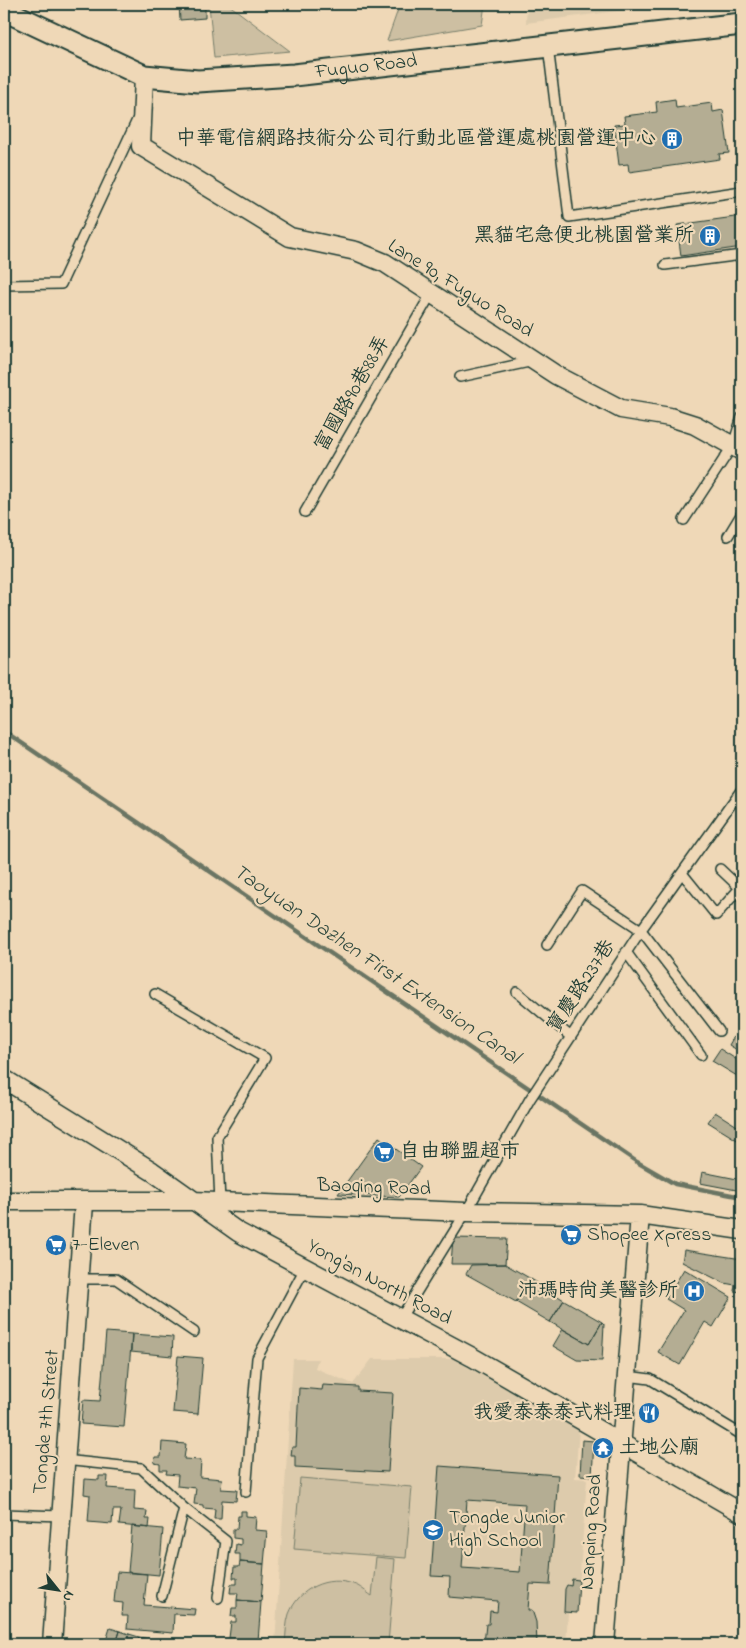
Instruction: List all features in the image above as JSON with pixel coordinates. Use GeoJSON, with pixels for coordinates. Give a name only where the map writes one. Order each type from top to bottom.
{"type":"FeatureCollection","features":[{"type":"Feature","properties":{"kind":"street","name":"Fuguo Road"},"geometry":{"type":"LineString","coordinates":[[4,10],[144,76],[198,81],[294,75],[742,24]]}},
{"type":"Feature","properties":{"kind":"street","name":"Lane 90, Fuguo Road"},"geometry":{"type":"LineString","coordinates":[[144,76],[141,146],[290,237],[356,252],[385,263],[556,375],[621,408],[670,417],[696,425],[738,448]]}},
{"type":"Feature","properties":{"kind":"street","name":"Yong'an North Road"},"geometry":{"type":"LineString","coordinates":[[4,1079],[152,1171],[238,1232],[400,1318],[620,1441],[742,1513]]}},
{"type":"Feature","properties":{"kind":"street","name":"Baoqing Road"},"geometry":{"type":"LineString","coordinates":[[4,1201],[84,1203],[192,1201],[466,1212],[640,1215],[742,1230]]}},
{"type":"Feature","properties":{"kind":"street","name":"Tongde 7th Street"},"geometry":{"type":"LineString","coordinates":[[52,1644],[84,1203]]}},
{"type":"Feature","properties":{"kind":"street","name":"Nanping Road"},"geometry":{"type":"LineString","coordinates":[[605,1644],[620,1441],[640,1215]]}},
{"type":"Feature","properties":{"kind":"lane"},"geometry":{"type":"LineString","coordinates":[[548,45],[569,217],[742,191]]}},
{"type":"Feature","properties":{"kind":"lane"},"geometry":{"type":"LineString","coordinates":[[4,285],[61,284],[142,109]]}},
{"type":"Feature","properties":{"kind":"lane"},"geometry":{"type":"LineString","coordinates":[[665,265],[742,255]]}},
{"type":"Feature","properties":{"kind":"lane","name":"富國路90巷88弄"},"geometry":{"type":"LineString","coordinates":[[305,512],[431,294]]}},
{"type":"Feature","properties":{"kind":"lane"},"geometry":{"type":"LineString","coordinates":[[460,377],[534,361]]}},
{"type":"Feature","properties":{"kind":"lane"},"geometry":{"type":"LineString","coordinates":[[684,520],[738,448],[742,417]]}},
{"type":"Feature","properties":{"kind":"lane"},"geometry":{"type":"LineString","coordinates":[[728,536],[742,513]]}},
{"type":"Feature","properties":{"kind":"lane","name":"寶慶路237巷"},"geometry":{"type":"LineString","coordinates":[[400,1318],[466,1212],[539,1085],[641,930],[742,789]]}},
{"type":"Feature","properties":{"kind":"lane"},"geometry":{"type":"LineString","coordinates":[[682,874],[716,915],[740,888],[720,869]]}},
{"type":"Feature","properties":{"kind":"lane"},"geometry":{"type":"LineString","coordinates":[[547,945],[582,891],[641,930],[719,1031]]}},
{"type":"Feature","properties":{"kind":"lane"},"geometry":{"type":"LineString","coordinates":[[626,952],[702,1055]]}},
{"type":"Feature","properties":{"kind":"lane"},"geometry":{"type":"LineString","coordinates":[[517,992],[571,1037]]}},
{"type":"Feature","properties":{"kind":"lane"},"geometry":{"type":"LineString","coordinates":[[155,994],[265,1058],[217,1138],[220,1202]]}},
{"type":"Feature","properties":{"kind":"lane"},"geometry":{"type":"LineString","coordinates":[[246,1492],[257,1358],[305,1268]]}},
{"type":"Feature","properties":{"kind":"lane"},"geometry":{"type":"LineString","coordinates":[[79,1278],[116,1278],[194,1332]]}},
{"type":"Feature","properties":{"kind":"lane"},"geometry":{"type":"LineString","coordinates":[[627,1376],[650,1378],[742,1435]]}},
{"type":"Feature","properties":{"kind":"lane"},"geometry":{"type":"LineString","coordinates":[[64,1460],[141,1468],[184,1508],[226,1541],[218,1598]]}},
{"type":"Feature","properties":{"kind":"lane"},"geometry":{"type":"LineString","coordinates":[[162,1596],[184,1508]]}},
{"type":"Feature","properties":{"kind":"lane"},"geometry":{"type":"LineString","coordinates":[[4,1514],[61,1516]]}},
{"type":"Feature","properties":{"kind":"shaded area"},"geometry":{"type":"Polygon","coordinates":[[[209,4],[228,4],[290,51],[214,58],[209,4]]]}},
{"type":"Feature","properties":{"kind":"shaded area"},"geometry":{"type":"Polygon","coordinates":[[[400,4],[485,4],[482,25],[387,41],[400,4]]]}},
{"type":"Feature","properties":{"kind":"shaded area"},"geometry":{"type":"Polygon","coordinates":[[[527,4],[670,4],[526,23],[527,4]]]}},
{"type":"Feature","properties":{"kind":"shaded area","name":"Tongde Junior High School"},"geometry":{"type":"Polygon","coordinates":[[[293,1359],[318,1359],[315,1368],[353,1384],[372,1359],[453,1359],[579,1430],[575,1478],[587,1479],[577,1613],[568,1613],[566,1644],[275,1644],[293,1359]]]}},
{"type":"Feature","properties":{"kind":"shaded area"},"geometry":{"type":"Polygon","coordinates":[[[300,1478],[412,1487],[406,1558],[294,1549],[300,1478]]]}},
{"type":"Feature","properties":{"kind":"shaded area"},"geometry":{"type":"Polygon","coordinates":[[[376,1557],[395,1559],[388,1644],[285,1644],[289,1614],[300,1597],[315,1586],[333,1581],[343,1582],[358,1586],[372,1596],[376,1557]]]}},
{"type":"Feature","properties":{"kind":"building"},"geometry":{"type":"Polygon","coordinates":[[[39,4],[54,4],[51,10],[39,4]]]}},
{"type":"Feature","properties":{"kind":"building"},"geometry":{"type":"Polygon","coordinates":[[[179,4],[205,4],[205,18],[180,20],[179,4]]]}},
{"type":"Feature","properties":{"kind":"building"},"geometry":{"type":"Polygon","coordinates":[[[305,4],[329,4],[329,6],[306,9],[305,4]]]}},
{"type":"Feature","properties":{"kind":"building"},"geometry":{"type":"Polygon","coordinates":[[[333,4],[363,4],[364,6],[334,9],[333,4]]]}},
{"type":"Feature","properties":{"kind":"building"},"geometry":{"type":"Polygon","coordinates":[[[570,4],[603,4],[603,8],[570,8],[570,4]]]}},
{"type":"Feature","properties":{"kind":"building","name":"中華電信網路技術分公司行動北區營運處桃園營運中心"},"geometry":{"type":"Polygon","coordinates":[[[675,99],[676,108],[712,103],[713,112],[723,110],[729,153],[719,154],[720,159],[629,172],[628,164],[619,165],[614,125],[625,124],[624,116],[657,112],[656,102],[675,99]]]}},
{"type":"Feature","properties":{"kind":"building","name":"黑貓宅急便北桃園營業所"},"geometry":{"type":"Polygon","coordinates":[[[742,216],[742,247],[681,256],[677,225],[742,216]]]}},
{"type":"Feature","properties":{"kind":"building"},"geometry":{"type":"Polygon","coordinates":[[[736,1033],[742,1037],[742,1053],[729,1045],[736,1033]]]}},
{"type":"Feature","properties":{"kind":"building"},"geometry":{"type":"Polygon","coordinates":[[[720,1049],[742,1063],[742,1079],[712,1061],[720,1049]]]}},
{"type":"Feature","properties":{"kind":"building"},"geometry":{"type":"Polygon","coordinates":[[[715,1112],[742,1129],[742,1143],[708,1122],[715,1112]]]}},
{"type":"Feature","properties":{"kind":"building","name":"自由聯盟超市"},"geometry":{"type":"Polygon","coordinates":[[[379,1137],[421,1167],[399,1197],[338,1194],[379,1137]]]}},
{"type":"Feature","properties":{"kind":"building"},"geometry":{"type":"Polygon","coordinates":[[[702,1172],[742,1180],[742,1191],[700,1183],[702,1172]]]}},
{"type":"Feature","properties":{"kind":"building"},"geometry":{"type":"Polygon","coordinates":[[[453,1238],[507,1239],[505,1264],[451,1264],[453,1238]]]}},
{"type":"Feature","properties":{"kind":"building"},"geometry":{"type":"Polygon","coordinates":[[[684,1250],[742,1259],[742,1292],[734,1291],[735,1285],[724,1283],[682,1262],[684,1250]]]}},
{"type":"Feature","properties":{"kind":"building"},"geometry":{"type":"Polygon","coordinates":[[[505,1264],[531,1279],[516,1302],[466,1274],[471,1265],[505,1264]]]}},
{"type":"Feature","properties":{"kind":"building"},"geometry":{"type":"Polygon","coordinates":[[[684,1269],[731,1297],[713,1327],[705,1322],[680,1365],[658,1352],[684,1310],[666,1299],[684,1269]]]}},
{"type":"Feature","properties":{"kind":"building"},"geometry":{"type":"Polygon","coordinates":[[[531,1279],[564,1300],[550,1322],[516,1302],[531,1279]]]}},
{"type":"Feature","properties":{"kind":"building"},"geometry":{"type":"Polygon","coordinates":[[[564,1300],[602,1322],[589,1344],[550,1322],[564,1300]]]}},
{"type":"Feature","properties":{"kind":"building"},"geometry":{"type":"Polygon","coordinates":[[[602,1322],[604,1324],[602,1361],[577,1360],[553,1346],[563,1329],[589,1344],[602,1322]]]}},
{"type":"Feature","properties":{"kind":"building"},"geometry":{"type":"Polygon","coordinates":[[[106,1332],[132,1334],[124,1427],[81,1424],[83,1400],[100,1401],[106,1332]]]}},
{"type":"Feature","properties":{"kind":"building"},"geometry":{"type":"Polygon","coordinates":[[[132,1334],[173,1337],[172,1356],[131,1352],[132,1334]]]}},
{"type":"Feature","properties":{"kind":"building"},"geometry":{"type":"Polygon","coordinates":[[[178,1356],[203,1358],[198,1414],[173,1412],[178,1356]]]}},
{"type":"Feature","properties":{"kind":"building"},"geometry":{"type":"Polygon","coordinates":[[[323,1385],[358,1387],[358,1391],[393,1393],[388,1472],[295,1467],[295,1456],[291,1456],[292,1447],[296,1447],[299,1388],[322,1390],[323,1385]]]}},
{"type":"Feature","properties":{"kind":"building"},"geometry":{"type":"Polygon","coordinates":[[[582,1440],[594,1441],[592,1476],[580,1475],[582,1440]]]}},
{"type":"Feature","properties":{"kind":"building"},"geometry":{"type":"Polygon","coordinates":[[[162,1442],[186,1444],[184,1459],[201,1460],[200,1477],[222,1479],[221,1489],[237,1490],[236,1501],[222,1500],[221,1519],[214,1519],[215,1509],[203,1508],[203,1505],[194,1504],[196,1488],[177,1486],[178,1475],[166,1474],[167,1470],[160,1470],[160,1464],[154,1463],[155,1457],[161,1457],[162,1442]]]}},
{"type":"Feature","properties":{"kind":"building"},"geometry":{"type":"Polygon","coordinates":[[[439,1466],[558,1475],[550,1585],[530,1584],[528,1610],[532,1610],[536,1622],[537,1644],[484,1644],[486,1624],[489,1624],[490,1611],[497,1612],[498,1601],[449,1597],[450,1577],[431,1576],[439,1466]],[[467,1500],[462,1568],[520,1572],[525,1504],[467,1500]]]}},
{"type":"Feature","properties":{"kind":"building"},"geometry":{"type":"Polygon","coordinates":[[[99,1476],[108,1476],[107,1488],[135,1490],[134,1510],[147,1511],[146,1519],[150,1519],[149,1528],[119,1525],[121,1510],[113,1510],[112,1524],[88,1522],[90,1495],[84,1494],[85,1479],[99,1480],[99,1476]]]}},
{"type":"Feature","properties":{"kind":"building"},"geometry":{"type":"Polygon","coordinates":[[[241,1511],[246,1511],[246,1516],[256,1517],[255,1530],[267,1531],[264,1564],[240,1562],[240,1554],[235,1554],[236,1544],[241,1545],[241,1539],[233,1538],[233,1529],[237,1529],[238,1516],[241,1516],[241,1511]]]}},
{"type":"Feature","properties":{"kind":"building"},"geometry":{"type":"Polygon","coordinates":[[[132,1526],[163,1529],[159,1575],[128,1572],[132,1526]]]}},
{"type":"Feature","properties":{"kind":"building"},"geometry":{"type":"Polygon","coordinates":[[[240,1562],[264,1564],[261,1602],[237,1600],[238,1593],[230,1593],[231,1584],[237,1584],[237,1578],[233,1578],[234,1567],[239,1567],[240,1562]]]}},
{"type":"Feature","properties":{"kind":"building"},"geometry":{"type":"Polygon","coordinates":[[[117,1572],[147,1574],[144,1605],[195,1609],[194,1615],[174,1614],[173,1633],[127,1629],[128,1616],[122,1616],[123,1603],[114,1602],[117,1572]]]}},
{"type":"Feature","properties":{"kind":"building"},"geometry":{"type":"Polygon","coordinates":[[[572,1579],[579,1580],[577,1613],[564,1612],[565,1589],[567,1585],[571,1586],[572,1579]]]}},
{"type":"Feature","properties":{"kind":"building"},"geometry":{"type":"Polygon","coordinates":[[[237,1600],[261,1602],[258,1641],[247,1640],[247,1644],[240,1644],[240,1639],[229,1638],[231,1622],[236,1622],[236,1616],[231,1616],[232,1608],[237,1608],[237,1600]]]}},
{"type":"Feature","properties":{"kind":"building"},"geometry":{"type":"Polygon","coordinates":[[[110,1628],[120,1631],[116,1644],[105,1644],[110,1628]]]}},
{"type":"Feature","properties":{"kind":"building"},"geometry":{"type":"Polygon","coordinates":[[[120,1631],[129,1634],[126,1644],[116,1644],[120,1631]]]}},
{"type":"Feature","properties":{"kind":"building"},"geometry":{"type":"Polygon","coordinates":[[[129,1634],[139,1637],[137,1644],[126,1644],[129,1634]]]}},
{"type":"Feature","properties":{"kind":"building"},"geometry":{"type":"Polygon","coordinates":[[[139,1637],[149,1639],[148,1644],[137,1644],[139,1637]]]}},
{"type":"Feature","properties":{"kind":"building"},"geometry":{"type":"Polygon","coordinates":[[[149,1639],[159,1642],[158,1644],[148,1644],[149,1639]]]}},
{"type":"Feature","properties":{"kind":"waterway","name":"Taoyuan Dazhen First Extension Canal"},"geometry":{"type":"LineString","coordinates":[[4,731],[637,1162],[675,1184],[742,1197]]}},
{"type":"Feature","properties":{"kind":"place","name":"中華電信網路技術分公司行動北區營運處桃園營運中心"},"geometry":{"type":"Point","coordinates":[672,139]}},
{"type":"Feature","properties":{"kind":"place","name":"黑貓宅急便北桃園營業所"},"geometry":{"type":"Point","coordinates":[710,236]}},
{"type":"Feature","properties":{"kind":"place","name":"自由聯盟超市"},"geometry":{"type":"Point","coordinates":[384,1152]}},
{"type":"Feature","properties":{"kind":"place","name":"Shopee Xpress"},"geometry":{"type":"Point","coordinates":[571,1235]}},
{"type":"Feature","properties":{"kind":"place","name":"7-Eleven"},"geometry":{"type":"Point","coordinates":[56,1245]}},
{"type":"Feature","properties":{"kind":"place","name":"沛瑪時尚美醫診所"},"geometry":{"type":"Point","coordinates":[694,1291]}},
{"type":"Feature","properties":{"kind":"place","name":"我愛泰泰泰式料理"},"geometry":{"type":"Point","coordinates":[649,1413]}},
{"type":"Feature","properties":{"kind":"place","name":"土地公廟"},"geometry":{"type":"Point","coordinates":[603,1448]}},
{"type":"Feature","properties":{"kind":"place","name":"Tongde Junior High School"},"geometry":{"type":"Point","coordinates":[433,1530]}}]}
